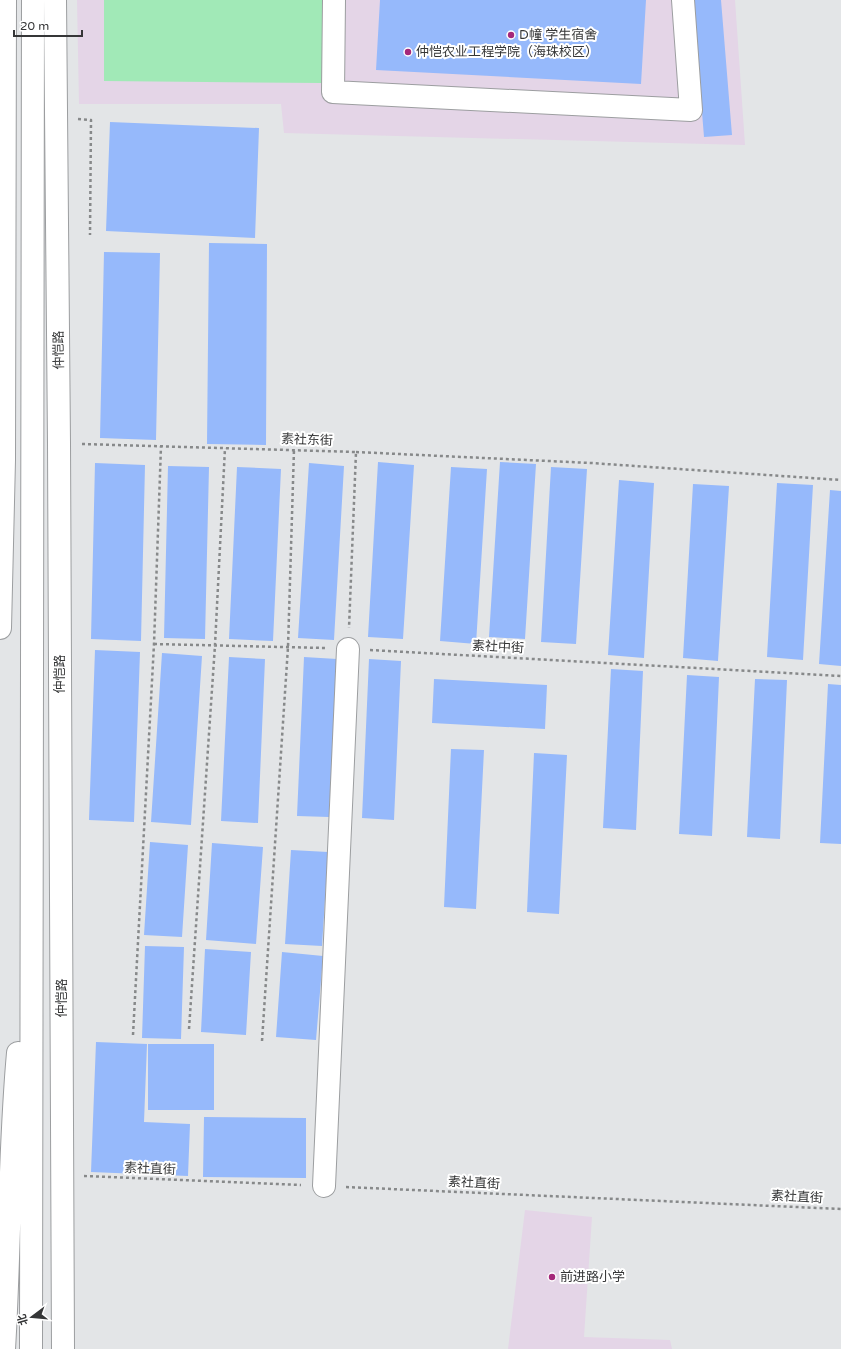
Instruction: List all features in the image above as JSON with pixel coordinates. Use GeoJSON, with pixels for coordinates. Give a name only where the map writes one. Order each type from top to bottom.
{"type":"FeatureCollection","features":[{"type":"Feature","properties":{"kind":"main road"},"geometry":{"type":"LineString","coordinates":[[0,628],[3,82],[5,0]]}},
{"type":"Feature","properties":{"kind":"main road"},"geometry":{"type":"LineString","coordinates":[[31,1349],[34,0]]}},
{"type":"Feature","properties":{"kind":"main road","name":"仲恺路"},"geometry":{"type":"LineString","coordinates":[[56,0],[63,1349]]}},
{"type":"Feature","properties":{"kind":"main road"},"geometry":{"type":"LineString","coordinates":[[334,0],[333,92],[691,110],[682,0]]}},
{"type":"Feature","properties":{"kind":"main road"},"geometry":{"type":"LineString","coordinates":[[324,1186],[348,649]]}},
{"type":"Feature","properties":{"kind":"main road"},"geometry":{"type":"LineString","coordinates":[[4,1349],[8,1280],[13,1105],[31,923]]}},
{"type":"Feature","properties":{"kind":"path"},"geometry":{"type":"LineString","coordinates":[[90,235],[91,120]]}},
{"type":"Feature","properties":{"kind":"path","name":"素社东街"},"geometry":{"type":"LineString","coordinates":[[59,443],[294,449],[591,463],[841,480]]}},
{"type":"Feature","properties":{"kind":"path"},"geometry":{"type":"LineString","coordinates":[[133,1035],[154,644],[161,446]]}},
{"type":"Feature","properties":{"kind":"path"},"geometry":{"type":"LineString","coordinates":[[189,1029],[215,645],[225,448]]}},
{"type":"Feature","properties":{"kind":"path"},"geometry":{"type":"LineString","coordinates":[[262,1041],[288,647],[294,449]]}},
{"type":"Feature","properties":{"kind":"path"},"geometry":{"type":"LineString","coordinates":[[348,649],[356,452]]}},
{"type":"Feature","properties":{"kind":"path","name":"素社中街"},"geometry":{"type":"LineString","coordinates":[[154,644],[348,649],[841,676]]}},
{"type":"Feature","properties":{"kind":"path","name":"素社直街"},"geometry":{"type":"LineString","coordinates":[[106,1177],[841,1209]]}},
{"type":"Feature","properties":{"kind":"shaded area","name":"仲恺农业工程学院（海珠校区）"},"geometry":{"type":"Polygon","coordinates":[[[77,0],[735,0],[745,145],[284,133],[281,104],[79,104],[77,0]]]}},
{"type":"Feature","properties":{"kind":"shaded area","name":"前进路小学"},"geometry":{"type":"Polygon","coordinates":[[[525,1210],[592,1217],[584,1337],[670,1340],[672,1349],[508,1349],[525,1210]]]}},
{"type":"Feature","properties":{"kind":"green space"},"geometry":{"type":"Polygon","coordinates":[[[104,0],[323,0],[322,83],[104,81],[104,0]]]}},
{"type":"Feature","properties":{"kind":"building","name":"D幢 学生宿舍"},"geometry":{"type":"Polygon","coordinates":[[[380,0],[646,0],[641,84],[376,70],[380,0]]]}},
{"type":"Feature","properties":{"kind":"building"},"geometry":{"type":"Polygon","coordinates":[[[693,0],[721,0],[732,135],[704,137],[693,0]]]}},
{"type":"Feature","properties":{"kind":"building"},"geometry":{"type":"Polygon","coordinates":[[[110,122],[259,128],[255,238],[106,231],[110,122]]]}},
{"type":"Feature","properties":{"kind":"building"},"geometry":{"type":"Polygon","coordinates":[[[209,243],[267,244],[266,445],[207,444],[209,243]]]}},
{"type":"Feature","properties":{"kind":"building"},"geometry":{"type":"Polygon","coordinates":[[[104,252],[160,253],[156,440],[100,438],[104,252]]]}},
{"type":"Feature","properties":{"kind":"building"},"geometry":{"type":"Polygon","coordinates":[[[378,462],[414,465],[403,639],[368,637],[378,462]]]}},
{"type":"Feature","properties":{"kind":"building"},"geometry":{"type":"Polygon","coordinates":[[[500,462],[536,464],[525,639],[489,637],[500,462]]]}},
{"type":"Feature","properties":{"kind":"building"},"geometry":{"type":"Polygon","coordinates":[[[95,463],[145,465],[141,641],[91,639],[95,463]]]}},
{"type":"Feature","properties":{"kind":"building"},"geometry":{"type":"Polygon","coordinates":[[[309,463],[344,466],[334,640],[298,638],[309,463]]]}},
{"type":"Feature","properties":{"kind":"building"},"geometry":{"type":"Polygon","coordinates":[[[168,466],[209,467],[205,639],[164,638],[168,466]]]}},
{"type":"Feature","properties":{"kind":"building"},"geometry":{"type":"Polygon","coordinates":[[[237,467],[281,469],[273,641],[229,639],[237,467]]]}},
{"type":"Feature","properties":{"kind":"building"},"geometry":{"type":"Polygon","coordinates":[[[451,467],[487,469],[476,644],[440,641],[451,467]]]}},
{"type":"Feature","properties":{"kind":"building"},"geometry":{"type":"Polygon","coordinates":[[[551,467],[587,469],[576,644],[541,642],[551,467]]]}},
{"type":"Feature","properties":{"kind":"building"},"geometry":{"type":"Polygon","coordinates":[[[619,480],[654,483],[644,658],[608,655],[619,480]]]}},
{"type":"Feature","properties":{"kind":"building"},"geometry":{"type":"Polygon","coordinates":[[[777,483],[813,485],[803,660],[767,657],[777,483]]]}},
{"type":"Feature","properties":{"kind":"building"},"geometry":{"type":"Polygon","coordinates":[[[693,484],[729,486],[718,661],[683,658],[693,484]]]}},
{"type":"Feature","properties":{"kind":"building"},"geometry":{"type":"Polygon","coordinates":[[[830,490],[841,491],[841,666],[819,664],[830,490]]]}},
{"type":"Feature","properties":{"kind":"building"},"geometry":{"type":"Polygon","coordinates":[[[95,650],[140,652],[134,822],[89,820],[95,650]]]}},
{"type":"Feature","properties":{"kind":"building"},"geometry":{"type":"Polygon","coordinates":[[[162,653],[202,656],[191,825],[151,822],[162,653]]]}},
{"type":"Feature","properties":{"kind":"building"},"geometry":{"type":"Polygon","coordinates":[[[229,657],[265,659],[258,823],[221,821],[229,657]]]}},
{"type":"Feature","properties":{"kind":"building"},"geometry":{"type":"Polygon","coordinates":[[[304,657],[337,659],[329,817],[297,816],[304,657]]]}},
{"type":"Feature","properties":{"kind":"building"},"geometry":{"type":"Polygon","coordinates":[[[369,659],[401,661],[394,820],[362,818],[369,659]]]}},
{"type":"Feature","properties":{"kind":"building"},"geometry":{"type":"Polygon","coordinates":[[[611,669],[643,671],[636,830],[603,828],[611,669]]]}},
{"type":"Feature","properties":{"kind":"building"},"geometry":{"type":"Polygon","coordinates":[[[687,675],[719,677],[712,836],[679,834],[687,675]]]}},
{"type":"Feature","properties":{"kind":"building"},"geometry":{"type":"Polygon","coordinates":[[[434,679],[547,685],[545,729],[432,723],[434,679]]]}},
{"type":"Feature","properties":{"kind":"building"},"geometry":{"type":"Polygon","coordinates":[[[755,679],[787,680],[780,839],[747,837],[755,679]]]}},
{"type":"Feature","properties":{"kind":"building"},"geometry":{"type":"Polygon","coordinates":[[[828,684],[841,685],[841,844],[820,843],[828,684]]]}},
{"type":"Feature","properties":{"kind":"building"},"geometry":{"type":"Polygon","coordinates":[[[451,749],[484,750],[476,909],[444,907],[451,749]]]}},
{"type":"Feature","properties":{"kind":"building"},"geometry":{"type":"Polygon","coordinates":[[[534,753],[567,755],[559,914],[527,912],[534,753]]]}},
{"type":"Feature","properties":{"kind":"building"},"geometry":{"type":"Polygon","coordinates":[[[150,842],[188,845],[182,937],[144,935],[150,842]]]}},
{"type":"Feature","properties":{"kind":"building"},"geometry":{"type":"Polygon","coordinates":[[[212,843],[263,847],[256,944],[206,940],[212,843]]]}},
{"type":"Feature","properties":{"kind":"building"},"geometry":{"type":"Polygon","coordinates":[[[291,850],[328,852],[322,946],[285,944],[291,850]]]}},
{"type":"Feature","properties":{"kind":"building"},"geometry":{"type":"Polygon","coordinates":[[[145,946],[184,947],[181,1039],[142,1038],[145,946]]]}},
{"type":"Feature","properties":{"kind":"building"},"geometry":{"type":"Polygon","coordinates":[[[205,949],[251,952],[246,1035],[201,1032],[205,949]]]}},
{"type":"Feature","properties":{"kind":"building"},"geometry":{"type":"Polygon","coordinates":[[[282,952],[323,956],[316,1040],[276,1037],[282,952]]]}},
{"type":"Feature","properties":{"kind":"building"},"geometry":{"type":"Polygon","coordinates":[[[96,1042],[147,1044],[144,1122],[190,1124],[188,1176],[91,1172],[96,1042]]]}},
{"type":"Feature","properties":{"kind":"building"},"geometry":{"type":"Polygon","coordinates":[[[148,1044],[214,1044],[214,1110],[148,1110],[148,1044]]]}},
{"type":"Feature","properties":{"kind":"building"},"geometry":{"type":"Polygon","coordinates":[[[204,1117],[306,1118],[306,1178],[203,1177],[204,1117]]]}},
{"type":"Feature","properties":{"kind":"place","name":"D幢 学生宿舍"},"geometry":{"type":"Point","coordinates":[511,35]}},
{"type":"Feature","properties":{"kind":"place","name":"仲恺农业工程学院（海珠校区）"},"geometry":{"type":"Point","coordinates":[408,52]}},
{"type":"Feature","properties":{"kind":"place","name":"前进路小学"},"geometry":{"type":"Point","coordinates":[552,1277]}}]}
